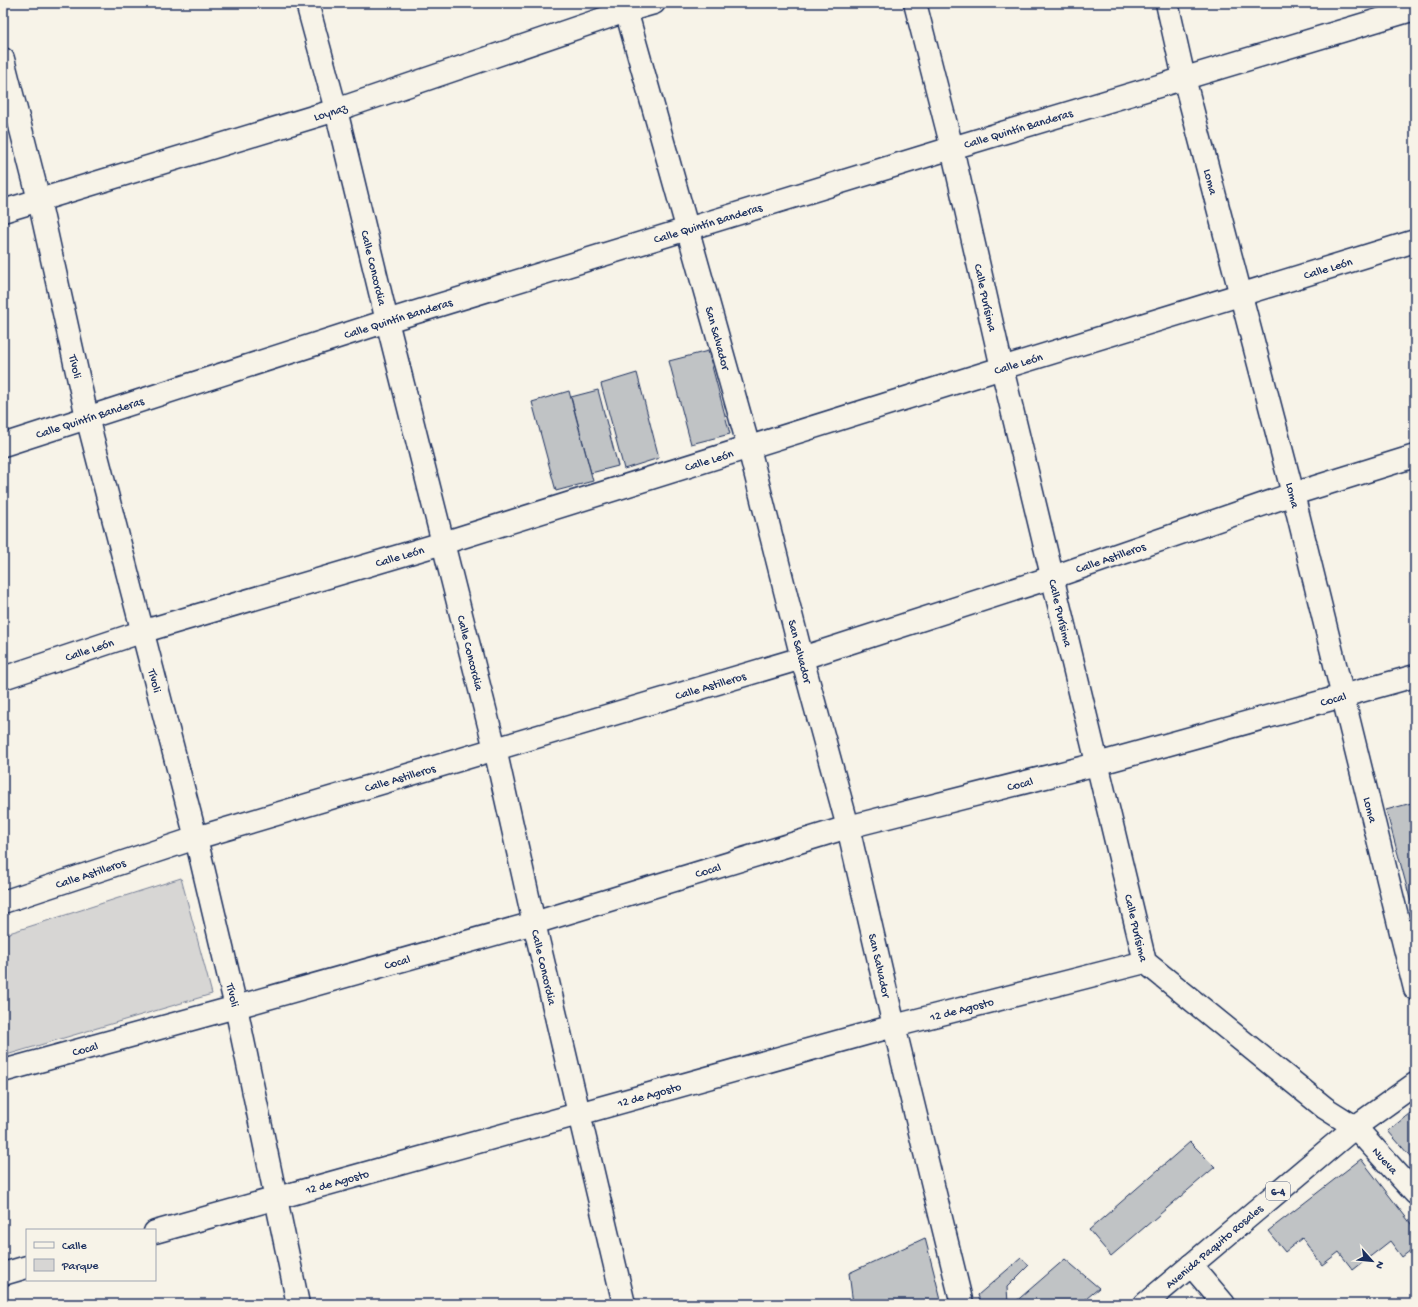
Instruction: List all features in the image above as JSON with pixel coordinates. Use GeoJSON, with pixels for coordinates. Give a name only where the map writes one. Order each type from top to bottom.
{"type":"FeatureCollection","features":[{"type":"Feature","properties":{"kind":"street","name":"Calle Concordia"},"geometry":{"type":"LineString","coordinates":[[307,3],[336,110],[387,321],[495,749],[578,1113],[624,1304]]}},
{"type":"Feature","properties":{"kind":"street","name":"Loynaz"},"geometry":{"type":"LineString","coordinates":[[3,211],[336,110],[625,7],[654,3]]}},
{"type":"Feature","properties":{"kind":"street","name":"Calle Purísima"},"geometry":{"type":"LineString","coordinates":[[915,3],[952,148],[1002,368],[1145,962],[1325,1108],[1355,1127]]}},
{"type":"Feature","properties":{"kind":"street","name":"Loma"},"geometry":{"type":"LineString","coordinates":[[1167,3],[1184,78],[1293,494],[1415,989]]}},
{"type":"Feature","properties":{"kind":"street","name":"San Salvador"},"geometry":{"type":"LineString","coordinates":[[625,7],[749,448],[802,658],[848,827],[894,1026],[962,1304]]}},
{"type":"Feature","properties":{"kind":"street","name":"Calle Quintín Banderas"},"geometry":{"type":"LineString","coordinates":[[3,445],[387,321],[1415,8]]}},
{"type":"Feature","properties":{"kind":"street","name":"Tívoli"},"geometry":{"type":"LineString","coordinates":[[3,59],[39,200],[86,417],[196,838],[236,1007],[298,1304]]}},
{"type":"Feature","properties":{"kind":"street","name":"Calle León"},"geometry":{"type":"LineString","coordinates":[[3,678],[141,632],[443,542],[1415,241]]}},
{"type":"Feature","properties":{"kind":"street","name":"Calle Astilleros"},"geometry":{"type":"LineString","coordinates":[[3,902],[196,838],[802,658],[1053,577],[1293,494],[1415,456]]}},
{"type":"Feature","properties":{"kind":"street","name":"Cocal"},"geometry":{"type":"LineString","coordinates":[[3,1071],[534,923],[848,827],[1097,764],[1415,676]]}},
{"type":"Feature","properties":{"kind":"street","name":"12 de Agosto"},"geometry":{"type":"LineString","coordinates":[[156,1232],[894,1026],[1145,962]]}},
{"type":"Feature","properties":{"kind":"street","name":"Avenida Paquito Rosales"},"geometry":{"type":"LineString","coordinates":[[1145,1304],[1355,1127],[1415,1084]]}},
{"type":"Feature","properties":{"kind":"street","name":"Nueva"},"geometry":{"type":"LineString","coordinates":[[1355,1127],[1415,1193]]}},
{"type":"Feature","properties":{"kind":"street"},"geometry":{"type":"LineString","coordinates":[[1191,1265],[1224,1304]]}},
{"type":"Feature","properties":{"kind":"street"},"geometry":{"type":"LineString","coordinates":[[3,1274],[26,1267]]}},
{"type":"Feature","properties":{"kind":"green space"},"geometry":{"type":"Polygon","coordinates":[[[181,878],[212,994],[3,1056],[3,935],[181,878]]]}},
{"type":"Feature","properties":{"kind":"building"},"geometry":{"type":"Polygon","coordinates":[[[708,351],[730,434],[691,444],[669,361],[708,351]]]}},
{"type":"Feature","properties":{"kind":"building"},"geometry":{"type":"Polygon","coordinates":[[[637,373],[659,458],[624,469],[601,384],[637,373]]]}},
{"type":"Feature","properties":{"kind":"building"},"geometry":{"type":"Polygon","coordinates":[[[598,390],[618,466],[591,473],[571,397],[598,390]]]}},
{"type":"Feature","properties":{"kind":"building"},"geometry":{"type":"Polygon","coordinates":[[[569,391],[593,481],[556,491],[532,402],[569,391]]]}},
{"type":"Feature","properties":{"kind":"building"},"geometry":{"type":"Polygon","coordinates":[[[1415,802],[1415,917],[1386,810],[1415,802]]]}},
{"type":"Feature","properties":{"kind":"building"},"geometry":{"type":"Polygon","coordinates":[[[1415,1109],[1415,1162],[1388,1131],[1415,1109]]]}},
{"type":"Feature","properties":{"kind":"building"},"geometry":{"type":"Polygon","coordinates":[[[1190,1142],[1215,1167],[1111,1256],[1089,1230],[1190,1142]]]}},
{"type":"Feature","properties":{"kind":"building"},"geometry":{"type":"Polygon","coordinates":[[[1361,1159],[1415,1229],[1415,1247],[1402,1257],[1390,1241],[1353,1270],[1339,1252],[1322,1265],[1302,1238],[1285,1252],[1268,1231],[1361,1159]]]}},
{"type":"Feature","properties":{"kind":"building"},"geometry":{"type":"Polygon","coordinates":[[[925,1238],[942,1304],[853,1304],[849,1273],[925,1238]]]}},
{"type":"Feature","properties":{"kind":"building"},"geometry":{"type":"Polygon","coordinates":[[[1021,1258],[1029,1265],[1007,1287],[1008,1304],[981,1304],[978,1295],[1021,1258]]]}},
{"type":"Feature","properties":{"kind":"building"},"geometry":{"type":"Polygon","coordinates":[[[1065,1259],[1099,1288],[1080,1304],[1013,1304],[1065,1259]]]}}]}
